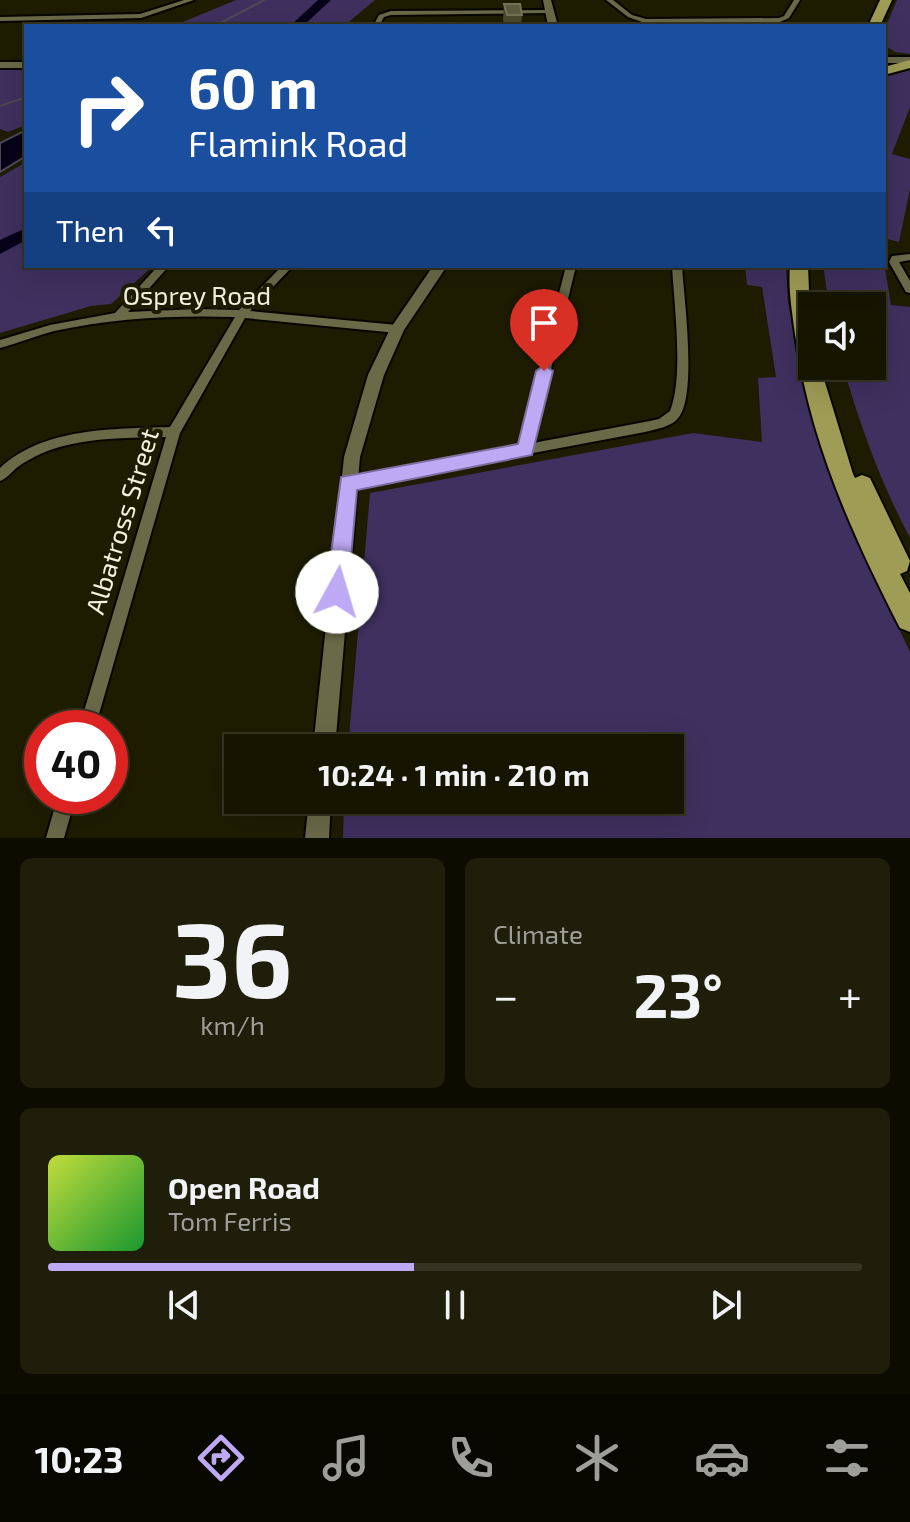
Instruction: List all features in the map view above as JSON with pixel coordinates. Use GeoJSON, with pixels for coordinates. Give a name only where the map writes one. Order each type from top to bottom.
{"type":"FeatureCollection","features":[{"type":"Feature","properties":{"kind":"highway"},"geometry":{"type":"LineString","coordinates":[[875,24],[886,0]]}},
{"type":"Feature","properties":{"kind":"highway"},"geometry":{"type":"LineString","coordinates":[[886,52],[910,60]]}},
{"type":"Feature","properties":{"kind":"highway"},"geometry":{"type":"LineString","coordinates":[[886,70],[910,60]]}},
{"type":"Feature","properties":{"kind":"highway"},"geometry":{"type":"LineString","coordinates":[[799,268],[806,347],[814,391],[855,506],[910,619]]}},
{"type":"Feature","properties":{"kind":"highway"},"geometry":{"type":"LineString","coordinates":[[811,268],[812,292]]}},
{"type":"Feature","properties":{"kind":"highway"},"geometry":{"type":"LineString","coordinates":[[828,380],[855,468],[910,587]]}},
{"type":"Feature","properties":{"kind":"street"},"geometry":{"type":"LineString","coordinates":[[0,26],[3,19],[149,15],[191,0]]}},
{"type":"Feature","properties":{"kind":"street"},"geometry":{"type":"LineString","coordinates":[[547,0],[553,24]]}},
{"type":"Feature","properties":{"kind":"street"},"geometry":{"type":"LineString","coordinates":[[609,0],[638,19],[682,22],[780,20],[787,17],[797,0]]}},
{"type":"Feature","properties":{"kind":"street"},"geometry":{"type":"LineString","coordinates":[[377,24],[385,14],[550,12]]}},
{"type":"Feature","properties":{"kind":"street"},"geometry":{"type":"LineString","coordinates":[[418,24],[421,13]]}},
{"type":"Feature","properties":{"kind":"street"},"geometry":{"type":"LineString","coordinates":[[51,24],[55,18]]}},
{"type":"Feature","properties":{"kind":"street"},"geometry":{"type":"LineString","coordinates":[[104,24],[109,18]]}},
{"type":"Feature","properties":{"kind":"street"},"geometry":{"type":"LineString","coordinates":[[886,60],[910,60]]}},
{"type":"Feature","properties":{"kind":"street"},"geometry":{"type":"LineString","coordinates":[[0,65],[24,65]]}},
{"type":"Feature","properties":{"kind":"street"},"geometry":{"type":"LineString","coordinates":[[910,257],[895,258],[894,262],[910,290]]}},
{"type":"Feature","properties":{"kind":"street"},"geometry":{"type":"LineString","coordinates":[[120,314],[162,268]]}},
{"type":"Feature","properties":{"kind":"street","name":"Albatross Street"},"geometry":{"type":"LineString","coordinates":[[92,710],[174,432],[243,312],[286,268]]}},
{"type":"Feature","properties":{"kind":"street"},"geometry":{"type":"LineString","coordinates":[[325,734],[348,483],[363,415],[397,329],[439,268]]}},
{"type":"Feature","properties":{"kind":"street"},"geometry":{"type":"LineString","coordinates":[[525,450],[570,268]]}},
{"type":"Feature","properties":{"kind":"street"},"geometry":{"type":"LineString","coordinates":[[348,483],[656,425],[676,413],[683,379],[677,268]]}},
{"type":"Feature","properties":{"kind":"street","name":"Osprey Road"},"geometry":{"type":"LineString","coordinates":[[0,344],[63,324],[120,314],[243,312],[397,329]]}},
{"type":"Feature","properties":{"kind":"street"},"geometry":{"type":"LineString","coordinates":[[0,476],[15,462],[45,448],[96,437],[174,432]]}},
{"type":"Feature","properties":{"kind":"street"},"geometry":{"type":"LineString","coordinates":[[55,838],[62,814]]}},
{"type":"Feature","properties":{"kind":"street"},"geometry":{"type":"LineString","coordinates":[[317,838],[319,814]]}},
{"type":"Feature","properties":{"kind":"shaded area"},"geometry":{"type":"Polygon","coordinates":[[[236,0],[375,0],[346,24],[178,24],[236,0]]]}},
{"type":"Feature","properties":{"kind":"shaded area"},"geometry":{"type":"Polygon","coordinates":[[[897,0],[910,0],[910,54],[895,52],[886,46],[886,26],[897,0]]]}},
{"type":"Feature","properties":{"kind":"shaded area"},"geometry":{"type":"Polygon","coordinates":[[[0,70],[24,70],[24,126],[8,132],[0,129],[0,70]]]}},
{"type":"Feature","properties":{"kind":"shaded area"},"geometry":{"type":"Polygon","coordinates":[[[910,70],[910,107],[892,154],[910,159],[910,189],[899,242],[886,239],[886,76],[910,70]]]}},
{"type":"Feature","properties":{"kind":"shaded area"},"geometry":{"type":"Polygon","coordinates":[[[24,131],[24,157],[0,172],[0,143],[24,131]]]}},
{"type":"Feature","properties":{"kind":"shaded area"},"geometry":{"type":"Polygon","coordinates":[[[24,163],[24,268],[151,268],[111,304],[91,306],[0,333],[0,177],[24,163]]]}},
{"type":"Feature","properties":{"kind":"shaded area"},"geometry":{"type":"Polygon","coordinates":[[[745,268],[786,268],[798,380],[802,380],[845,515],[910,652],[910,838],[343,838],[344,814],[684,814],[684,734],[349,734],[370,493],[693,433],[762,442],[758,378],[776,377],[762,287],[747,285],[745,268]]]}},
{"type":"Feature","properties":{"kind":"shaded area"},"geometry":{"type":"Polygon","coordinates":[[[824,268],[885,268],[891,305],[910,307],[910,538],[872,454],[847,380],[886,380],[886,292],[827,292],[824,268]]]}},
{"type":"Feature","properties":{"kind":"building"},"geometry":{"type":"Polygon","coordinates":[[[504,4],[520,4],[522,15],[507,15],[504,4]]]}},
{"type":"Feature","properties":{"kind":"waterway"},"geometry":{"type":"LineString","coordinates":[[219,24],[264,0]]}},
{"type":"Feature","properties":{"kind":"waterway"},"geometry":{"type":"LineString","coordinates":[[298,24],[325,0]]}},
{"type":"Feature","properties":{"kind":"waterway"},"geometry":{"type":"LineString","coordinates":[[0,106],[24,98]]}},
{"type":"Feature","properties":{"kind":"waterway"},"geometry":{"type":"LineString","coordinates":[[0,248],[24,234]]}},
{"type":"Feature","properties":{"kind":"route"},"geometry":{"type":"LineString","coordinates":[[337,592],[348,483],[525,450],[544,371]]}}]}
